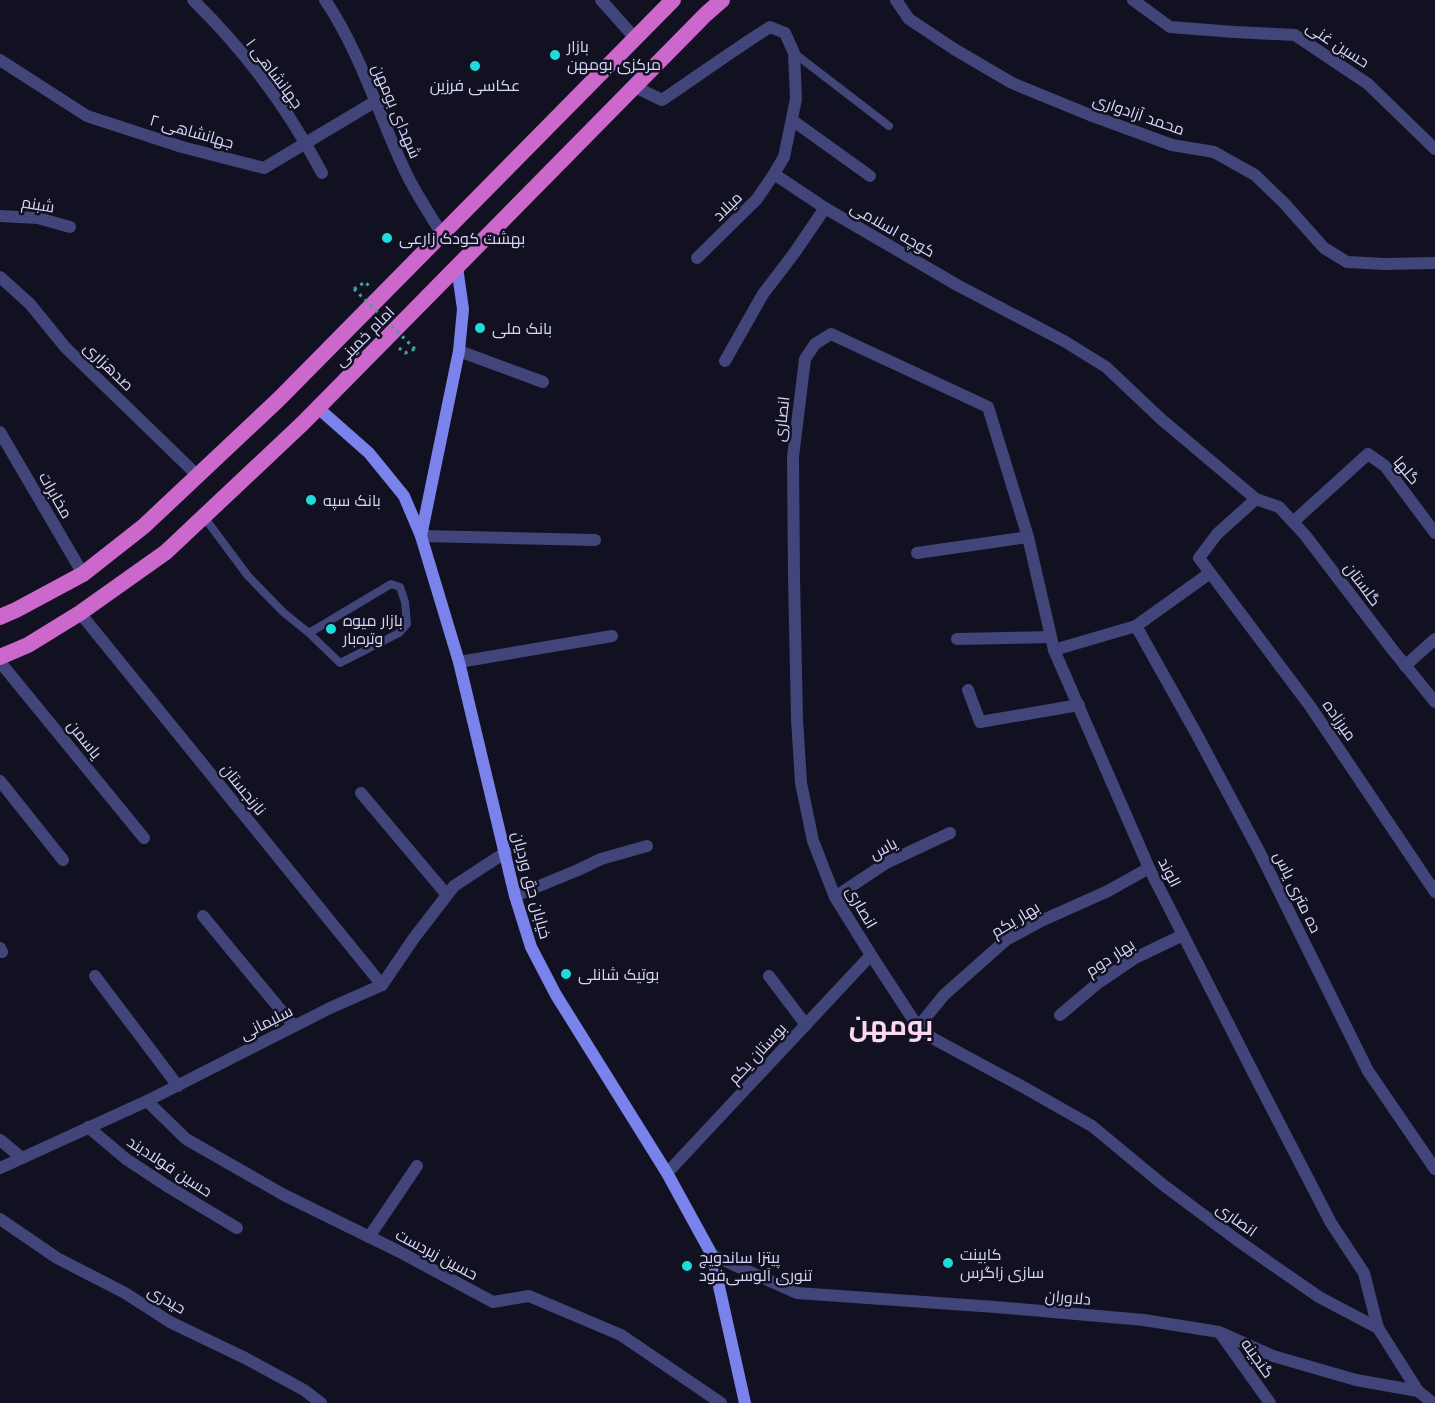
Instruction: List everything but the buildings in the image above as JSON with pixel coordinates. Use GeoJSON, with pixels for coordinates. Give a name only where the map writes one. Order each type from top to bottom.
{"type":"FeatureCollection","features":[{"type":"Feature","properties":{"kind":"highway","name":"امام خمینی"},"geometry":{"type":"LineString","coordinates":[[0,617],[83,574],[144,526],[279,399],[673,0]]}},
{"type":"Feature","properties":{"kind":"highway","name":"امام خمینی"},"geometry":{"type":"LineString","coordinates":[[0,657],[28,645],[80,613],[166,552],[318,408],[722,0]]}},
{"type":"Feature","properties":{"kind":"main road"},"geometry":{"type":"LineString","coordinates":[[421,536],[459,351],[463,309],[458,267]]}},
{"type":"Feature","properties":{"kind":"main road","name":"خیابان حق وردیان"},"geometry":{"type":"LineString","coordinates":[[318,408],[369,453],[404,496],[421,536],[459,662],[515,896],[531,946],[556,995],[667,1173],[712,1255],[745,1403]]}},
{"type":"Feature","properties":{"kind":"street","name":"جهانشاهی ۱"},"geometry":{"type":"LineString","coordinates":[[192,0],[215,22],[266,84],[306,142],[322,173]]}},
{"type":"Feature","properties":{"kind":"street","name":"شهدای بومهن"},"geometry":{"type":"LineString","coordinates":[[325,0],[338,18],[407,176],[442,234]]}},
{"type":"Feature","properties":{"kind":"street"},"geometry":{"type":"LineString","coordinates":[[601,0],[635,38]]}},
{"type":"Feature","properties":{"kind":"street","name":"محمد آزادواری"},"geometry":{"type":"LineString","coordinates":[[896,0],[909,19],[1012,83],[1172,145],[1214,152],[1255,175],[1284,203],[1324,248],[1347,262],[1435,263]]}},
{"type":"Feature","properties":{"kind":"street","name":"حسین غنی"},"geometry":{"type":"LineString","coordinates":[[1133,0],[1170,27],[1295,35],[1368,84],[1433,143]]}},
{"type":"Feature","properties":{"kind":"street"},"geometry":{"type":"LineString","coordinates":[[634,87],[662,100],[770,27],[785,33],[794,53],[796,99],[784,157],[774,174]]}},
{"type":"Feature","properties":{"kind":"street","name":"جهانشاهی ۲"},"geometry":{"type":"LineString","coordinates":[[0,60],[87,116],[182,147],[264,168],[376,101]]}},
{"type":"Feature","properties":{"kind":"street"},"geometry":{"type":"LineString","coordinates":[[792,120],[870,176]]}},
{"type":"Feature","properties":{"kind":"street","name":"کوچه اسلامی"},"geometry":{"type":"LineString","coordinates":[[774,174],[825,208],[957,285],[1064,341],[1106,367],[1161,419],[1256,499]]}},
{"type":"Feature","properties":{"kind":"street","name":"میلاد"},"geometry":{"type":"LineString","coordinates":[[697,258],[757,199],[774,174]]}},
{"type":"Feature","properties":{"kind":"street"},"geometry":{"type":"LineString","coordinates":[[725,362],[763,294],[825,208]]}},
{"type":"Feature","properties":{"kind":"street","name":"شبنم"},"geometry":{"type":"LineString","coordinates":[[0,216],[38,218],[70,227]]}},
{"type":"Feature","properties":{"kind":"street","name":"صدهزاری"},"geometry":{"type":"LineString","coordinates":[[0,277],[30,304],[65,347],[198,476]]}},
{"type":"Feature","properties":{"kind":"street","name":"انصاری"},"geometry":{"type":"LineString","coordinates":[[988,407],[831,334],[815,344],[805,359],[793,457],[797,719],[801,783],[813,842],[835,897],[918,1027],[934,1039],[1092,1126],[1162,1184],[1237,1240],[1319,1297],[1378,1328],[1419,1390],[1433,1403]]}},
{"type":"Feature","properties":{"kind":"street"},"geometry":{"type":"LineString","coordinates":[[459,351],[543,382]]}},
{"type":"Feature","properties":{"kind":"street","name":"الوند"},"geometry":{"type":"LineString","coordinates":[[988,407],[1028,537],[1054,650],[1149,868],[1331,1223],[1364,1273],[1378,1328]]}},
{"type":"Feature","properties":{"kind":"street","name":"مخابرات"},"geometry":{"type":"LineString","coordinates":[[0,432],[83,574]]}},
{"type":"Feature","properties":{"kind":"street","name":"گلها"},"geometry":{"type":"LineString","coordinates":[[1293,522],[1368,454],[1385,466],[1435,533]]}},
{"type":"Feature","properties":{"kind":"street"},"geometry":{"type":"LineString","coordinates":[[1054,650],[1136,627],[1210,573],[1198,558],[1218,534],[1256,499]]}},
{"type":"Feature","properties":{"kind":"street","name":"گلستان"},"geometry":{"type":"LineString","coordinates":[[1256,499],[1279,507],[1305,535],[1435,702]]}},
{"type":"Feature","properties":{"kind":"street"},"geometry":{"type":"LineString","coordinates":[[421,536],[595,540]]}},
{"type":"Feature","properties":{"kind":"street"},"geometry":{"type":"LineString","coordinates":[[917,553],[1028,537]]}},
{"type":"Feature","properties":{"kind":"street","name":"میرزاده"},"geometry":{"type":"LineString","coordinates":[[1210,573],[1310,706],[1435,892]]}},
{"type":"Feature","properties":{"kind":"street","name":"نارنجستان"},"geometry":{"type":"LineString","coordinates":[[80,613],[382,985]]}},
{"type":"Feature","properties":{"kind":"street","name":"ده متری یاس"},"geometry":{"type":"LineString","coordinates":[[1136,627],[1259,851],[1368,1071],[1435,1168]]}},
{"type":"Feature","properties":{"kind":"street"},"geometry":{"type":"LineString","coordinates":[[459,662],[612,636]]}},
{"type":"Feature","properties":{"kind":"street"},"geometry":{"type":"LineString","coordinates":[[957,639],[1051,637]]}},
{"type":"Feature","properties":{"kind":"street"},"geometry":{"type":"LineString","coordinates":[[1406,666],[1435,639]]}},
{"type":"Feature","properties":{"kind":"street","name":"یاسمن"},"geometry":{"type":"LineString","coordinates":[[0,662],[144,838]]}},
{"type":"Feature","properties":{"kind":"street"},"geometry":{"type":"LineString","coordinates":[[968,690],[980,722],[1078,705]]}},
{"type":"Feature","properties":{"kind":"street"},"geometry":{"type":"LineString","coordinates":[[0,782],[63,860]]}},
{"type":"Feature","properties":{"kind":"street"},"geometry":{"type":"LineString","coordinates":[[361,793],[447,895]]}},
{"type":"Feature","properties":{"kind":"street","name":"یاس"},"geometry":{"type":"LineString","coordinates":[[835,897],[886,863],[950,833]]}},
{"type":"Feature","properties":{"kind":"street"},"geometry":{"type":"LineString","coordinates":[[515,896],[601,859],[647,846]]}},
{"type":"Feature","properties":{"kind":"street"},"geometry":{"type":"LineString","coordinates":[[382,985],[454,886],[506,852]]}},
{"type":"Feature","properties":{"kind":"street","name":"بهار یکم"},"geometry":{"type":"LineString","coordinates":[[918,1027],[944,995],[1006,940],[1041,921],[1108,891],[1149,868]]}},
{"type":"Feature","properties":{"kind":"street"},"geometry":{"type":"LineString","coordinates":[[203,916],[294,1026]]}},
{"type":"Feature","properties":{"kind":"street","name":"بهار دوم"},"geometry":{"type":"LineString","coordinates":[[1060,1015],[1098,983],[1135,958],[1184,935]]}},
{"type":"Feature","properties":{"kind":"street","name":"بوستان یکم"},"geometry":{"type":"LineString","coordinates":[[667,1173],[871,955]]}},
{"type":"Feature","properties":{"kind":"street"},"geometry":{"type":"LineString","coordinates":[[94,976],[178,1086]]}},
{"type":"Feature","properties":{"kind":"street"},"geometry":{"type":"LineString","coordinates":[[769,976],[806,1025]]}},
{"type":"Feature","properties":{"kind":"street","name":"سلیمانی"},"geometry":{"type":"LineString","coordinates":[[0,1168],[147,1101],[330,1008],[382,985]]}},
{"type":"Feature","properties":{"kind":"street","name":"حسین زبردست"},"geometry":{"type":"LineString","coordinates":[[147,1101],[186,1139],[284,1195],[493,1302],[529,1296],[621,1335],[721,1403]]}},
{"type":"Feature","properties":{"kind":"street","name":"حسین فولادبند"},"geometry":{"type":"LineString","coordinates":[[88,1127],[126,1159],[237,1228]]}},
{"type":"Feature","properties":{"kind":"street"},"geometry":{"type":"LineString","coordinates":[[0,1140],[22,1158]]}},
{"type":"Feature","properties":{"kind":"street"},"geometry":{"type":"LineString","coordinates":[[369,1237],[417,1166]]}},
{"type":"Feature","properties":{"kind":"street","name":"حیدری"},"geometry":{"type":"LineString","coordinates":[[0,1219],[57,1258],[125,1293],[170,1322],[245,1358],[304,1390],[321,1403]]}},
{"type":"Feature","properties":{"kind":"street","name":"دلاوران"},"geometry":{"type":"LineString","coordinates":[[712,1255],[797,1293],[1144,1320],[1219,1332],[1273,1356],[1356,1380],[1419,1390]]}},
{"type":"Feature","properties":{"kind":"street","name":"گنجینه"},"geometry":{"type":"LineString","coordinates":[[1219,1332],[1270,1403]]}},
{"type":"Feature","properties":{"kind":"lane"},"geometry":{"type":"LineString","coordinates":[[794,53],[889,126]]}},
{"type":"Feature","properties":{"kind":"lane"},"geometry":{"type":"LineString","coordinates":[[204,517],[248,576],[283,612],[340,663],[399,633],[407,624],[405,602],[400,587],[391,584],[309,633]]}},
{"type":"Feature","properties":{"kind":"path"},"geometry":{"type":"LineString","coordinates":[[365,282],[354,289],[415,349],[405,353]]}},
{"type":"Feature","properties":{"kind":"place","name":"بازار مرکزی بومهن"},"geometry":{"type":"Point","coordinates":[555,55]}},
{"type":"Feature","properties":{"kind":"place","name":"عکاسی فرزین"},"geometry":{"type":"Point","coordinates":[475,66]}},
{"type":"Feature","properties":{"kind":"place","name":"بهشت کودک زارعی"},"geometry":{"type":"Point","coordinates":[387,238]}},
{"type":"Feature","properties":{"kind":"place","name":"بانک ملی"},"geometry":{"type":"Point","coordinates":[480,328]}},
{"type":"Feature","properties":{"kind":"place","name":"بانک سپه"},"geometry":{"type":"Point","coordinates":[311,500]}},
{"type":"Feature","properties":{"kind":"place","name":"بازار میوه وتره‌بار"},"geometry":{"type":"Point","coordinates":[331,629]}},
{"type":"Feature","properties":{"kind":"place","name":"بوتیک شانلی"},"geometry":{"type":"Point","coordinates":[566,974]}},
{"type":"Feature","properties":{"kind":"place","name":"کابینت سازی زاگرس"},"geometry":{"type":"Point","coordinates":[948,1263]}},
{"type":"Feature","properties":{"kind":"place","name":"پیتزا ساندویچ تنوری اَلوسی‌‌فود"},"geometry":{"type":"Point","coordinates":[687,1266]}},
{"type":"Feature","properties":{"kind":"district","name":"بومهن"},"geometry":{"type":"Point","coordinates":[891,1025]}}]}
